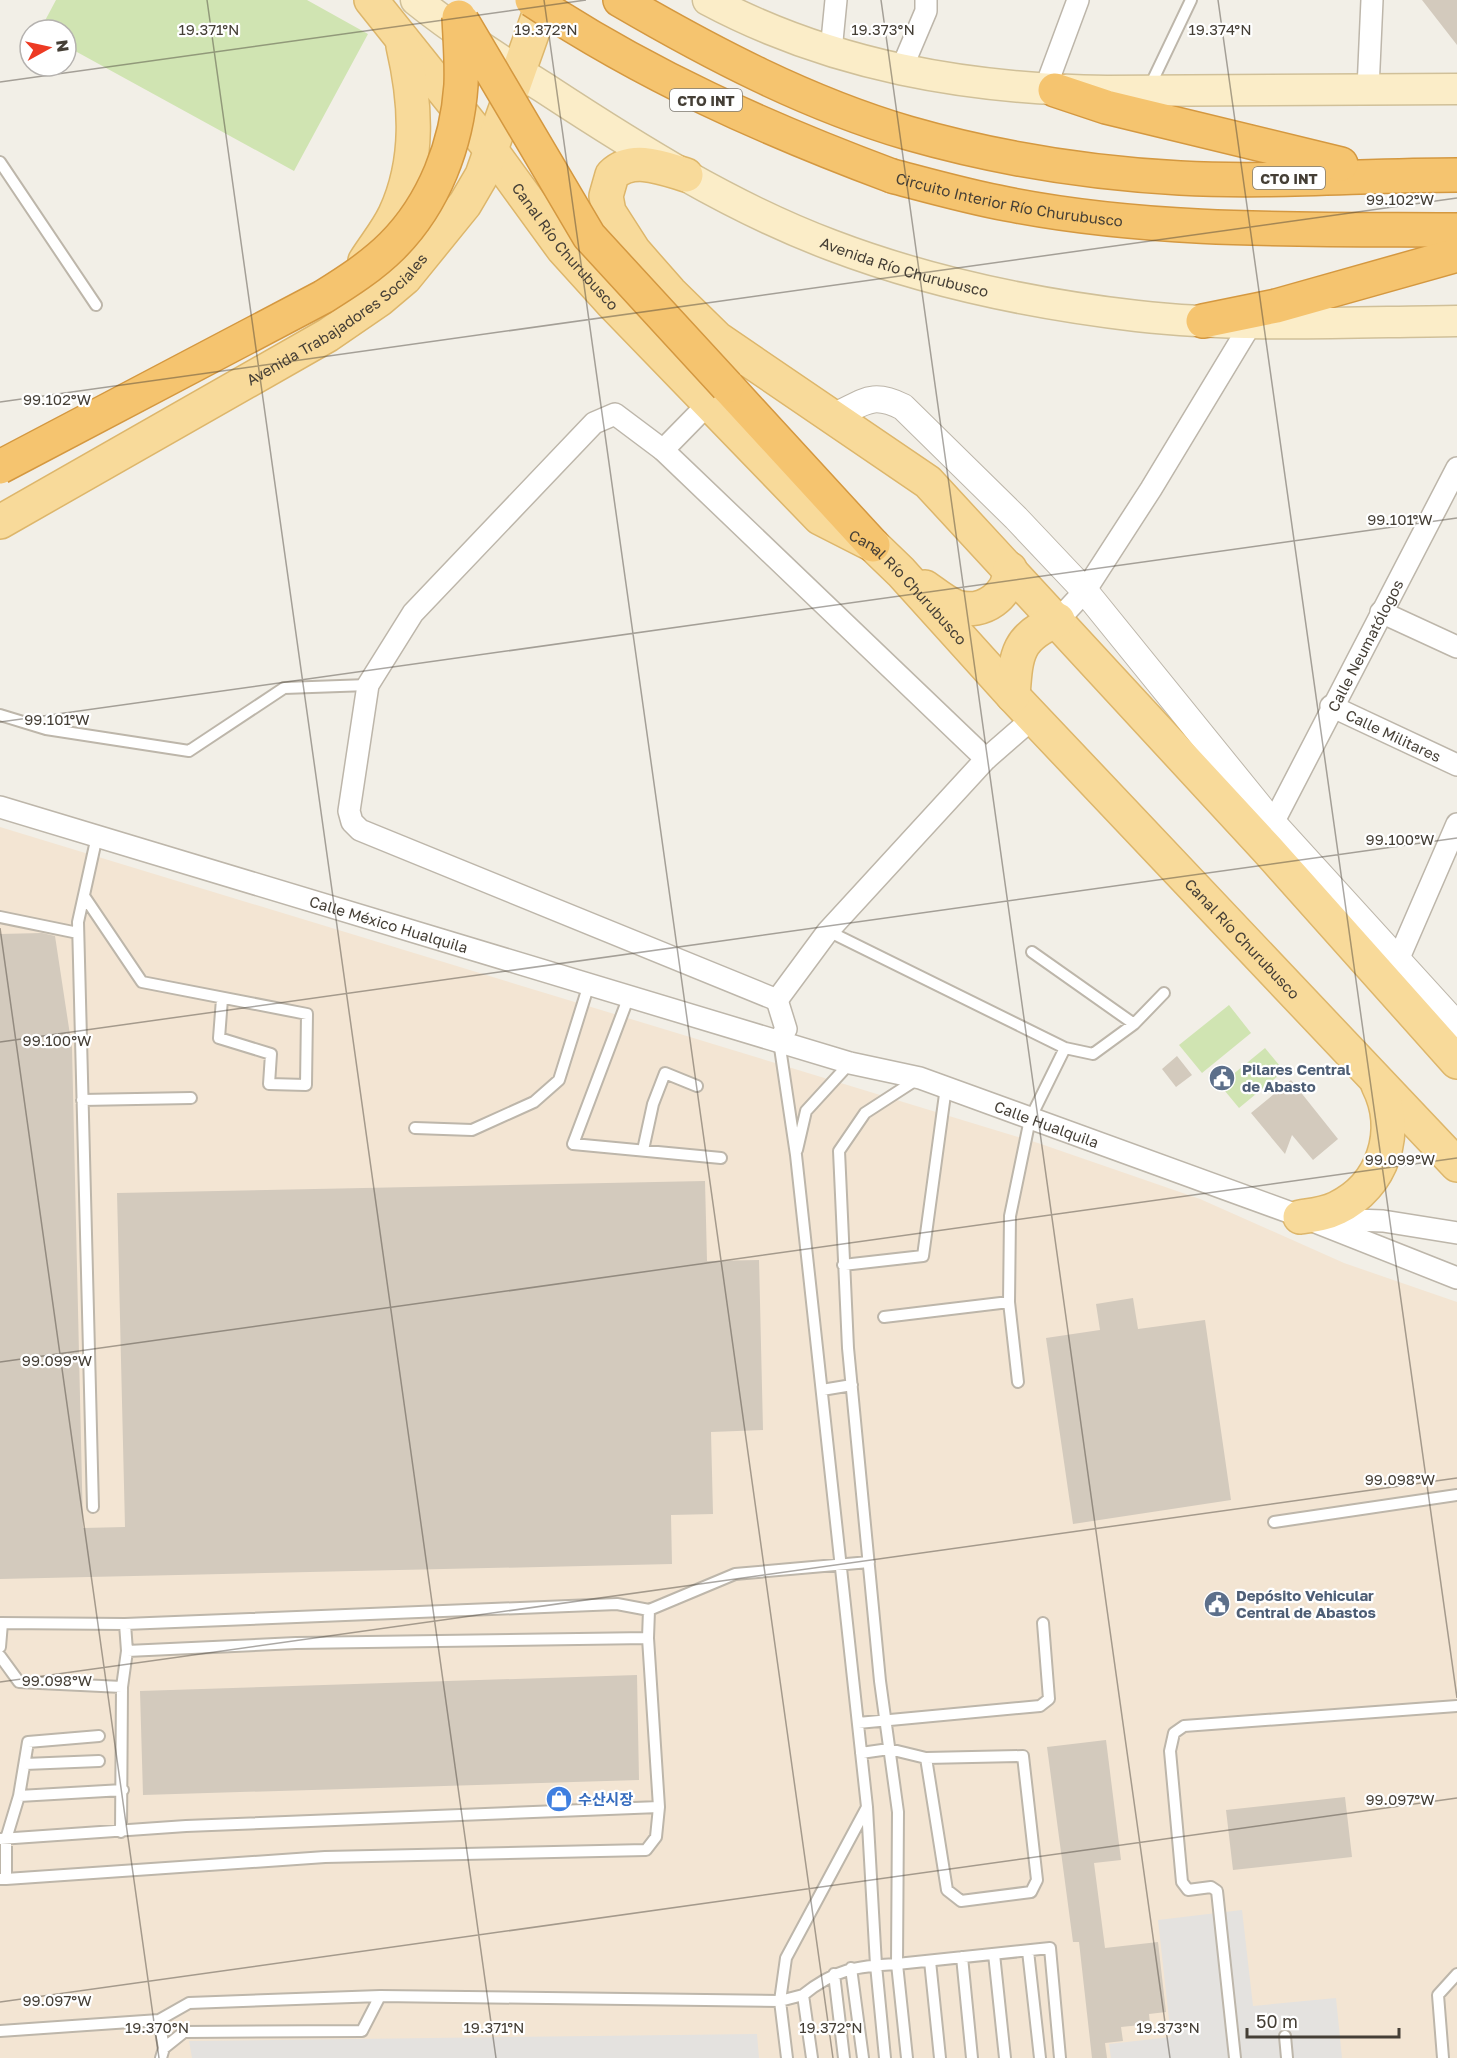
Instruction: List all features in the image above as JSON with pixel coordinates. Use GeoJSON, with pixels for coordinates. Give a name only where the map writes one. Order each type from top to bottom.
{"type":"FeatureCollection","features":[{"type":"Feature","properties":{"kind":"highway","name":"Circuito Interior Río Churubusco"},"geometry":{"type":"LineString","coordinates":[[532,0],[652,73],[771,130],[892,176],[1008,205],[1120,219],[1282,228],[1457,230]]}},
{"type":"Feature","properties":{"kind":"highway","name":"CTO INT"},"geometry":{"type":"LineString","coordinates":[[620,0],[736,64],[786,86],[907,132],[1052,164],[1168,177],[1229,180],[1457,175]]}},
{"type":"Feature","properties":{"kind":"highway"},"geometry":{"type":"LineString","coordinates":[[455,8],[539,157],[589,236],[719,394],[873,545]]}},
{"type":"Feature","properties":{"kind":"highway"},"geometry":{"type":"LineString","coordinates":[[0,466],[323,297],[365,269],[393,245],[431,192],[451,144],[461,86],[455,8]]}},
{"type":"Feature","properties":{"kind":"highway"},"geometry":{"type":"LineString","coordinates":[[1050,89],[1106,107],[1309,158],[1396,175]]}},
{"type":"Feature","properties":{"kind":"highway"},"geometry":{"type":"LineString","coordinates":[[1203,321],[1276,306],[1457,255]]}},
{"type":"Feature","properties":{"kind":"main road","name":"Canal Río Churubusco"},"geometry":{"type":"LineString","coordinates":[[371,0],[401,41],[491,150],[563,249],[611,302],[719,394]]}},
{"type":"Feature","properties":{"kind":"main road","name":"Avenida Río Churubusco"},"geometry":{"type":"LineString","coordinates":[[417,0],[607,130],[686,175],[830,245],[900,268],[1058,305],[1139,316],[1252,322],[1457,321]]}},
{"type":"Feature","properties":{"kind":"main road","name":"Avenida Trabajadores Sociales"},"geometry":{"type":"LineString","coordinates":[[0,522],[328,335],[379,300],[423,258],[465,204],[482,175],[517,70],[544,0]]}},
{"type":"Feature","properties":{"kind":"main road"},"geometry":{"type":"LineString","coordinates":[[708,0],[769,29],[831,51],[901,70],[976,83],[1050,89],[1457,89]]}},
{"type":"Feature","properties":{"kind":"main road"},"geometry":{"type":"LineString","coordinates":[[328,335],[366,260],[390,224],[403,197],[411,156],[415,112],[412,85],[401,41]]}},
{"type":"Feature","properties":{"kind":"main road"},"geometry":{"type":"LineString","coordinates":[[686,175],[642,164],[628,165],[612,176],[607,188],[607,203],[626,240],[670,292],[718,339],[928,482],[1058,620],[1267,849],[1457,1062]]}},
{"type":"Feature","properties":{"kind":"main road","name":"Canal Río Churubusco"},"geometry":{"type":"LineString","coordinates":[[873,545],[901,572],[1023,707],[1457,1165]]}},
{"type":"Feature","properties":{"kind":"main road"},"geometry":{"type":"LineString","coordinates":[[901,572],[957,607],[965,608],[983,606],[1000,598],[1010,579],[1010,570]]}},
{"type":"Feature","properties":{"kind":"main road"},"geometry":{"type":"LineString","coordinates":[[1023,707],[1015,659],[1025,639],[1043,626],[1058,620]]}},
{"type":"Feature","properties":{"kind":"main road"},"geometry":{"type":"LineString","coordinates":[[1304,1218],[1321,1214],[1348,1202],[1361,1192],[1379,1168],[1385,1154],[1389,1124],[1387,1109],[1376,1081]]}},
{"type":"Feature","properties":{"kind":"street"},"geometry":{"type":"LineString","coordinates":[[831,51],[836,0]]}},
{"type":"Feature","properties":{"kind":"street"},"geometry":{"type":"LineString","coordinates":[[1050,89],[1078,0]]}},
{"type":"Feature","properties":{"kind":"street"},"geometry":{"type":"LineString","coordinates":[[1368,89],[1372,0]]}},
{"type":"Feature","properties":{"kind":"street"},"geometry":{"type":"LineString","coordinates":[[901,70],[928,4]]}},
{"type":"Feature","properties":{"kind":"street"},"geometry":{"type":"LineString","coordinates":[[1058,620],[1085,591],[1151,489],[1252,322]]}},
{"type":"Feature","properties":{"kind":"street"},"geometry":{"type":"LineString","coordinates":[[663,450],[719,394]]}},
{"type":"Feature","properties":{"kind":"street"},"geometry":{"type":"LineString","coordinates":[[834,416],[872,399],[885,398],[903,407],[1016,518],[1085,591],[1273,823],[1457,1025]]}},
{"type":"Feature","properties":{"kind":"street"},"geometry":{"type":"LineString","coordinates":[[777,1000],[360,830],[352,822],[349,812],[368,685],[413,613],[594,423],[615,414],[663,450],[986,759]]}},
{"type":"Feature","properties":{"kind":"street","name":"Calle Neumatólogos"},"geometry":{"type":"LineString","coordinates":[[1273,823],[1331,706],[1457,468]]}},
{"type":"Feature","properties":{"kind":"street"},"geometry":{"type":"LineString","coordinates":[[1381,612],[1457,647]]}},
{"type":"Feature","properties":{"kind":"street","name":"Calle Militares"},"geometry":{"type":"LineString","coordinates":[[1331,706],[1457,765]]}},
{"type":"Feature","properties":{"kind":"street"},"geometry":{"type":"LineString","coordinates":[[777,1000],[828,932],[986,759],[1023,707]]}},
{"type":"Feature","properties":{"kind":"street","name":"Calle México Hualquila"},"geometry":{"type":"LineString","coordinates":[[0,807],[779,1041]]}},
{"type":"Feature","properties":{"kind":"street"},"geometry":{"type":"LineString","coordinates":[[1398,960],[1457,824]]}},
{"type":"Feature","properties":{"kind":"street"},"geometry":{"type":"LineString","coordinates":[[777,1000],[786,1029],[779,1041]]}},
{"type":"Feature","properties":{"kind":"street","name":"Calle Hualquila"},"geometry":{"type":"LineString","coordinates":[[779,1041],[850,1063],[920,1078],[946,1087],[1304,1218],[1457,1278]]}},
{"type":"Feature","properties":{"kind":"street","name":"Calle Hualquila"},"geometry":{"type":"LineString","coordinates":[[1304,1218],[1383,1221],[1457,1233]]}},
{"type":"Feature","properties":{"kind":"lane"},"geometry":{"type":"LineString","coordinates":[[1148,90],[1191,0]]}},
{"type":"Feature","properties":{"kind":"lane"},"geometry":{"type":"LineString","coordinates":[[0,162],[96,305]]}},
{"type":"Feature","properties":{"kind":"lane"},"geometry":{"type":"LineString","coordinates":[[0,715],[46,729],[189,752],[284,688],[368,685]]}},
{"type":"Feature","properties":{"kind":"lane"},"geometry":{"type":"LineString","coordinates":[[93,1507],[78,933],[97,836]]}},
{"type":"Feature","properties":{"kind":"lane"},"geometry":{"type":"LineString","coordinates":[[84,896],[142,982],[307,1014],[306,1085],[269,1084],[271,1054],[219,1038],[222,999]]}},
{"type":"Feature","properties":{"kind":"lane"},"geometry":{"type":"LineString","coordinates":[[0,917],[78,933]]}},
{"type":"Feature","properties":{"kind":"lane"},"geometry":{"type":"LineString","coordinates":[[828,932],[1065,1048],[1093,1054],[1134,1024],[1164,993]]}},
{"type":"Feature","properties":{"kind":"lane"},"geometry":{"type":"LineString","coordinates":[[1032,952],[1134,1024]]}},
{"type":"Feature","properties":{"kind":"lane"},"geometry":{"type":"LineString","coordinates":[[416,1128],[472,1130],[534,1102],[559,1080],[589,984]]}},
{"type":"Feature","properties":{"kind":"lane"},"geometry":{"type":"LineString","coordinates":[[629,996],[573,1144],[721,1158]]}},
{"type":"Feature","properties":{"kind":"lane"},"geometry":{"type":"LineString","coordinates":[[779,1041],[796,1155],[867,1807],[876,1965],[885,2058]]}},
{"type":"Feature","properties":{"kind":"lane"},"geometry":{"type":"LineString","coordinates":[[1018,1382],[1009,1302],[1010,1216],[1030,1119],[1065,1048]]}},
{"type":"Feature","properties":{"kind":"lane"},"geometry":{"type":"LineString","coordinates":[[796,1155],[806,1111],[850,1063]]}},
{"type":"Feature","properties":{"kind":"lane"},"geometry":{"type":"LineString","coordinates":[[643,1150],[653,1104],[665,1073],[697,1086]]}},
{"type":"Feature","properties":{"kind":"lane"},"geometry":{"type":"LineString","coordinates":[[907,2058],[897,1964],[898,1812],[885,1720],[852,1385],[843,1265],[838,1151],[865,1113],[920,1078]]}},
{"type":"Feature","properties":{"kind":"lane"},"geometry":{"type":"LineString","coordinates":[[843,1265],[923,1256],[946,1087]]}},
{"type":"Feature","properties":{"kind":"lane"},"geometry":{"type":"LineString","coordinates":[[82,1100],[191,1098]]}},
{"type":"Feature","properties":{"kind":"lane"},"geometry":{"type":"LineString","coordinates":[[884,1317],[1009,1302]]}},
{"type":"Feature","properties":{"kind":"lane"},"geometry":{"type":"LineString","coordinates":[[822,1390],[852,1385]]}},
{"type":"Feature","properties":{"kind":"lane"},"geometry":{"type":"LineString","coordinates":[[1274,1522],[1457,1495]]}},
{"type":"Feature","properties":{"kind":"lane"},"geometry":{"type":"LineString","coordinates":[[0,1647],[1,1623],[125,1623],[617,1604],[648,1610],[735,1574],[869,1562]]}},
{"type":"Feature","properties":{"kind":"lane"},"geometry":{"type":"LineString","coordinates":[[99,1736],[28,1742],[19,1796],[3,1839],[3,1879],[326,1857],[646,1850],[656,1837],[659,1807],[648,1610]]}},
{"type":"Feature","properties":{"kind":"lane"},"geometry":{"type":"LineString","coordinates":[[121,1832],[122,1687],[127,1651],[125,1623]]}},
{"type":"Feature","properties":{"kind":"lane"},"geometry":{"type":"LineString","coordinates":[[858,1723],[1040,1707],[1049,1699],[1043,1623]]}},
{"type":"Feature","properties":{"kind":"lane"},"geometry":{"type":"LineString","coordinates":[[127,1651],[296,1643],[648,1638]]}},
{"type":"Feature","properties":{"kind":"lane"},"geometry":{"type":"LineString","coordinates":[[0,1656],[19,1682],[122,1687]]}},
{"type":"Feature","properties":{"kind":"lane"},"geometry":{"type":"LineString","coordinates":[[1235,2058],[1217,1892],[1211,1887],[1188,1890],[1182,1882],[1170,1751],[1174,1733],[1184,1726],[1457,1706]]}},
{"type":"Feature","properties":{"kind":"lane"},"geometry":{"type":"LineString","coordinates":[[861,1753],[889,1749],[927,1758],[1023,1756],[1037,1880],[1031,1892],[961,1901],[946,1890],[927,1758]]}},
{"type":"Feature","properties":{"kind":"lane"},"geometry":{"type":"LineString","coordinates":[[25,1764],[99,1761]]}},
{"type":"Feature","properties":{"kind":"lane"},"geometry":{"type":"LineString","coordinates":[[19,1796],[123,1791]]}},
{"type":"Feature","properties":{"kind":"lane"},"geometry":{"type":"LineString","coordinates":[[3,1839],[186,1826],[659,1807]]}},
{"type":"Feature","properties":{"kind":"lane"},"geometry":{"type":"LineString","coordinates":[[787,2058],[780,2001],[786,1958],[867,1807]]}},
{"type":"Feature","properties":{"kind":"lane"},"geometry":{"type":"LineString","coordinates":[[0,2031],[159,2020],[189,2003],[380,1996],[780,2001],[803,1995],[834,1974],[852,1968],[1050,1948],[1060,2058]]}},
{"type":"Feature","properties":{"kind":"lane"},"geometry":{"type":"LineString","coordinates":[[1028,1951],[1040,2058]]}},
{"type":"Feature","properties":{"kind":"lane"},"geometry":{"type":"LineString","coordinates":[[994,1954],[1005,2058]]}},
{"type":"Feature","properties":{"kind":"lane"},"geometry":{"type":"LineString","coordinates":[[962,1958],[972,2058]]}},
{"type":"Feature","properties":{"kind":"lane"},"geometry":{"type":"LineString","coordinates":[[930,1961],[940,2058]]}},
{"type":"Feature","properties":{"kind":"lane"},"geometry":{"type":"LineString","coordinates":[[852,1968],[863,2058]]}},
{"type":"Feature","properties":{"kind":"lane"},"geometry":{"type":"LineString","coordinates":[[834,1974],[844,2058]]}},
{"type":"Feature","properties":{"kind":"lane"},"geometry":{"type":"LineString","coordinates":[[1443,2058],[1438,1995],[1457,1974]]}},
{"type":"Feature","properties":{"kind":"lane"},"geometry":{"type":"LineString","coordinates":[[803,1995],[812,2058]]}},
{"type":"Feature","properties":{"kind":"lane"},"geometry":{"type":"LineString","coordinates":[[163,2053],[184,2032],[362,2031],[380,1996]]}},
{"type":"Feature","properties":{"kind":"lane"},"geometry":{"type":"LineString","coordinates":[[159,2020],[163,2053]]}},
{"type":"Feature","properties":{"kind":"lane"},"geometry":{"type":"LineString","coordinates":[[1285,2036],[1287,2058]]}},
{"type":"Feature","properties":{"kind":"shaded area"},"geometry":{"type":"Polygon","coordinates":[[[0,827],[1038,1143],[1200,1199],[1344,1263],[1457,1302],[1457,2058],[0,2058],[0,827]]]}},
{"type":"Feature","properties":{"kind":"shaded area"},"geometry":{"type":"Polygon","coordinates":[[[1242,1910],[1253,2006],[1336,1998],[1342,2058],[1111,2058],[1109,2044],[1171,2037],[1158,1920],[1242,1910]]]}},
{"type":"Feature","properties":{"kind":"shaded area"},"geometry":{"type":"Polygon","coordinates":[[[757,2034],[759,2058],[192,2058],[189,2041],[757,2034]]]}},
{"type":"Feature","properties":{"kind":"green space"},"geometry":{"type":"Polygon","coordinates":[[[56,0],[307,0],[368,34],[294,171],[78,53],[78,18],[46,18],[56,0]]]}},
{"type":"Feature","properties":{"kind":"green space"},"geometry":{"type":"Polygon","coordinates":[[[1229,1005],[1251,1033],[1202,1073],[1179,1045],[1229,1005]]]}},
{"type":"Feature","properties":{"kind":"green space"},"geometry":{"type":"Polygon","coordinates":[[[1265,1048],[1284,1071],[1239,1108],[1220,1085],[1265,1048]]]}},
{"type":"Feature","properties":{"kind":"building"},"geometry":{"type":"Polygon","coordinates":[[[1422,0],[1457,0],[1457,45],[1422,0]]]}},
{"type":"Feature","properties":{"kind":"building"},"geometry":{"type":"Polygon","coordinates":[[[42,933],[55,936],[72,1048],[83,1528],[125,1527],[117,1193],[705,1181],[707,1261],[759,1260],[763,1430],[711,1432],[713,1514],[671,1515],[672,1564],[0,1579],[0,934],[42,933]]]}},
{"type":"Feature","properties":{"kind":"building"},"geometry":{"type":"Polygon","coordinates":[[[1177,1056],[1192,1075],[1176,1087],[1162,1069],[1177,1056]]]}},
{"type":"Feature","properties":{"kind":"building"},"geometry":{"type":"Polygon","coordinates":[[[1291,1080],[1338,1139],[1313,1160],[1292,1135],[1285,1154],[1251,1113],[1291,1080]]]}},
{"type":"Feature","properties":{"kind":"building"},"geometry":{"type":"Polygon","coordinates":[[[1133,1298],[1138,1329],[1205,1320],[1231,1500],[1073,1524],[1046,1338],[1100,1330],[1096,1304],[1133,1298]]]}},
{"type":"Feature","properties":{"kind":"building"},"geometry":{"type":"Polygon","coordinates":[[[637,1675],[639,1780],[143,1795],[140,1691],[637,1675]]]}},
{"type":"Feature","properties":{"kind":"building"},"geometry":{"type":"Polygon","coordinates":[[[1106,1740],[1121,1860],[1094,1863],[1105,1948],[1158,1942],[1166,2012],[1149,2014],[1150,2024],[1121,2027],[1123,2041],[1105,2043],[1107,2058],[1092,2058],[1079,1942],[1073,1942],[1047,1747],[1106,1740]]]}},
{"type":"Feature","properties":{"kind":"building"},"geometry":{"type":"Polygon","coordinates":[[[1345,1797],[1352,1857],[1233,1870],[1226,1810],[1345,1797]]]}},
{"type":"Feature","properties":{"kind":"place","name":"Pilares Central de Abasto"},"geometry":{"type":"Point","coordinates":[1222,1078]}},
{"type":"Feature","properties":{"kind":"place","name":"Depósito Vehicular Central de Abastos"},"geometry":{"type":"Point","coordinates":[1217,1604]}},
{"type":"Feature","properties":{"kind":"place","name":"수산시장"},"geometry":{"type":"Point","coordinates":[559,1799]}}]}
